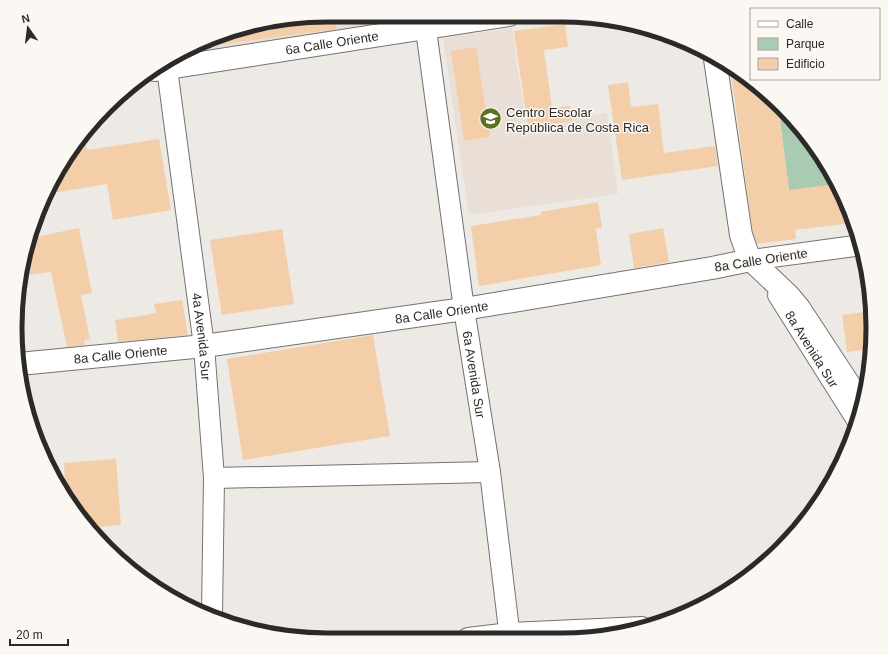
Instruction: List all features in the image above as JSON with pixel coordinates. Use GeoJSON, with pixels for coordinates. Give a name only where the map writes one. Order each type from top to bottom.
{"type":"FeatureCollection","features":[{"type":"Feature","properties":{"kind":"main road","name":"6a Calle Oriente"},"geometry":{"type":"LineString","coordinates":[[173,64],[424,22]]}},
{"type":"Feature","properties":{"kind":"main road"},"geometry":{"type":"LineString","coordinates":[[716,65],[741,235],[748,255],[766,276],[784,291],[799,308],[858,398]]}},
{"type":"Feature","properties":{"kind":"main road","name":"8a Calle Oriente"},"geometry":{"type":"LineString","coordinates":[[25,363],[204,346],[464,309],[712,268],[751,260]]}},
{"type":"Feature","properties":{"kind":"street","name":"6a Avenida Sur"},"geometry":{"type":"LineString","coordinates":[[424,22],[464,309],[490,472],[510,633]]}},
{"type":"Feature","properties":{"kind":"street","name":"4a Avenida Sur"},"geometry":{"type":"LineString","coordinates":[[164,70],[204,346],[214,478],[212,610]]}},
{"type":"Feature","properties":{"kind":"street","name":"8a Calle Oriente"},"geometry":{"type":"LineString","coordinates":[[751,260],[855,246]]}},
{"type":"Feature","properties":{"kind":"street","name":"8a Avenida Sur"},"geometry":{"type":"LineString","coordinates":[[766,276],[854,415]]}},
{"type":"Feature","properties":{"kind":"street"},"geometry":{"type":"LineString","coordinates":[[214,478],[490,472]]}},
{"type":"Feature","properties":{"kind":"street"},"geometry":{"type":"LineString","coordinates":[[539,633],[614,628]]}},
{"type":"Feature","properties":{"kind":"shaded area"},"geometry":{"type":"Polygon","coordinates":[[[328,22],[439,22],[191,54],[211,45],[248,32],[288,25],[328,22]]]}},
{"type":"Feature","properties":{"kind":"shaded area","name":"Centro Escolar República de Costa Rica"},"geometry":{"type":"Polygon","coordinates":[[[512,28],[526,125],[607,113],[618,194],[469,215],[443,38],[512,28]]]}},
{"type":"Feature","properties":{"kind":"green space"},"geometry":{"type":"Polygon","coordinates":[[[785,120],[803,142],[815,158],[830,185],[789,191],[780,121],[785,120]]]}},
{"type":"Feature","properties":{"kind":"building"},"geometry":{"type":"Polygon","coordinates":[[[335,22],[337,29],[213,45],[248,32],[288,25],[335,22]]]}},
{"type":"Feature","properties":{"kind":"building"},"geometry":{"type":"Polygon","coordinates":[[[565,24],[568,47],[544,50],[552,108],[570,106],[572,121],[528,127],[514,31],[565,24]]]}},
{"type":"Feature","properties":{"kind":"building"},"geometry":{"type":"Polygon","coordinates":[[[476,47],[490,137],[464,141],[451,51],[476,47]]]}},
{"type":"Feature","properties":{"kind":"building"},"geometry":{"type":"Polygon","coordinates":[[[731,74],[762,98],[785,120],[780,121],[789,190],[830,185],[848,224],[795,230],[796,239],[757,244],[753,233],[731,74]]]}},
{"type":"Feature","properties":{"kind":"building"},"geometry":{"type":"Polygon","coordinates":[[[628,82],[631,107],[658,104],[664,153],[715,146],[718,166],[622,180],[608,85],[628,82]]]}},
{"type":"Feature","properties":{"kind":"building"},"geometry":{"type":"Polygon","coordinates":[[[159,139],[171,210],[113,220],[107,184],[54,193],[73,158],[85,142],[87,150],[159,139]]]}},
{"type":"Feature","properties":{"kind":"building"},"geometry":{"type":"Polygon","coordinates":[[[598,202],[602,228],[596,229],[601,265],[479,286],[471,226],[541,215],[541,212],[598,202]]]}},
{"type":"Feature","properties":{"kind":"building"},"geometry":{"type":"Polygon","coordinates":[[[79,228],[92,293],[81,295],[90,339],[84,340],[85,345],[67,347],[51,272],[27,275],[35,237],[79,228]]]}},
{"type":"Feature","properties":{"kind":"building"},"geometry":{"type":"Polygon","coordinates":[[[663,228],[669,262],[634,268],[629,234],[663,228]]]}},
{"type":"Feature","properties":{"kind":"building"},"geometry":{"type":"Polygon","coordinates":[[[282,229],[294,304],[222,315],[210,240],[282,229]]]}},
{"type":"Feature","properties":{"kind":"building"},"geometry":{"type":"Polygon","coordinates":[[[182,300],[188,335],[118,342],[115,320],[156,313],[154,304],[182,300]]]}},
{"type":"Feature","properties":{"kind":"building"},"geometry":{"type":"Polygon","coordinates":[[[865,312],[865,350],[847,352],[842,315],[865,312]]]}},
{"type":"Feature","properties":{"kind":"building"},"geometry":{"type":"Polygon","coordinates":[[[373,335],[390,436],[243,460],[227,359],[373,335]]]}},
{"type":"Feature","properties":{"kind":"building"},"geometry":{"type":"Polygon","coordinates":[[[116,459],[121,525],[97,527],[73,497],[65,484],[64,463],[116,459]]]}},
{"type":"Feature","properties":{"kind":"place","name":"Centro Escolar República de Costa Rica"},"geometry":{"type":"Point","coordinates":[490,119]}}]}
